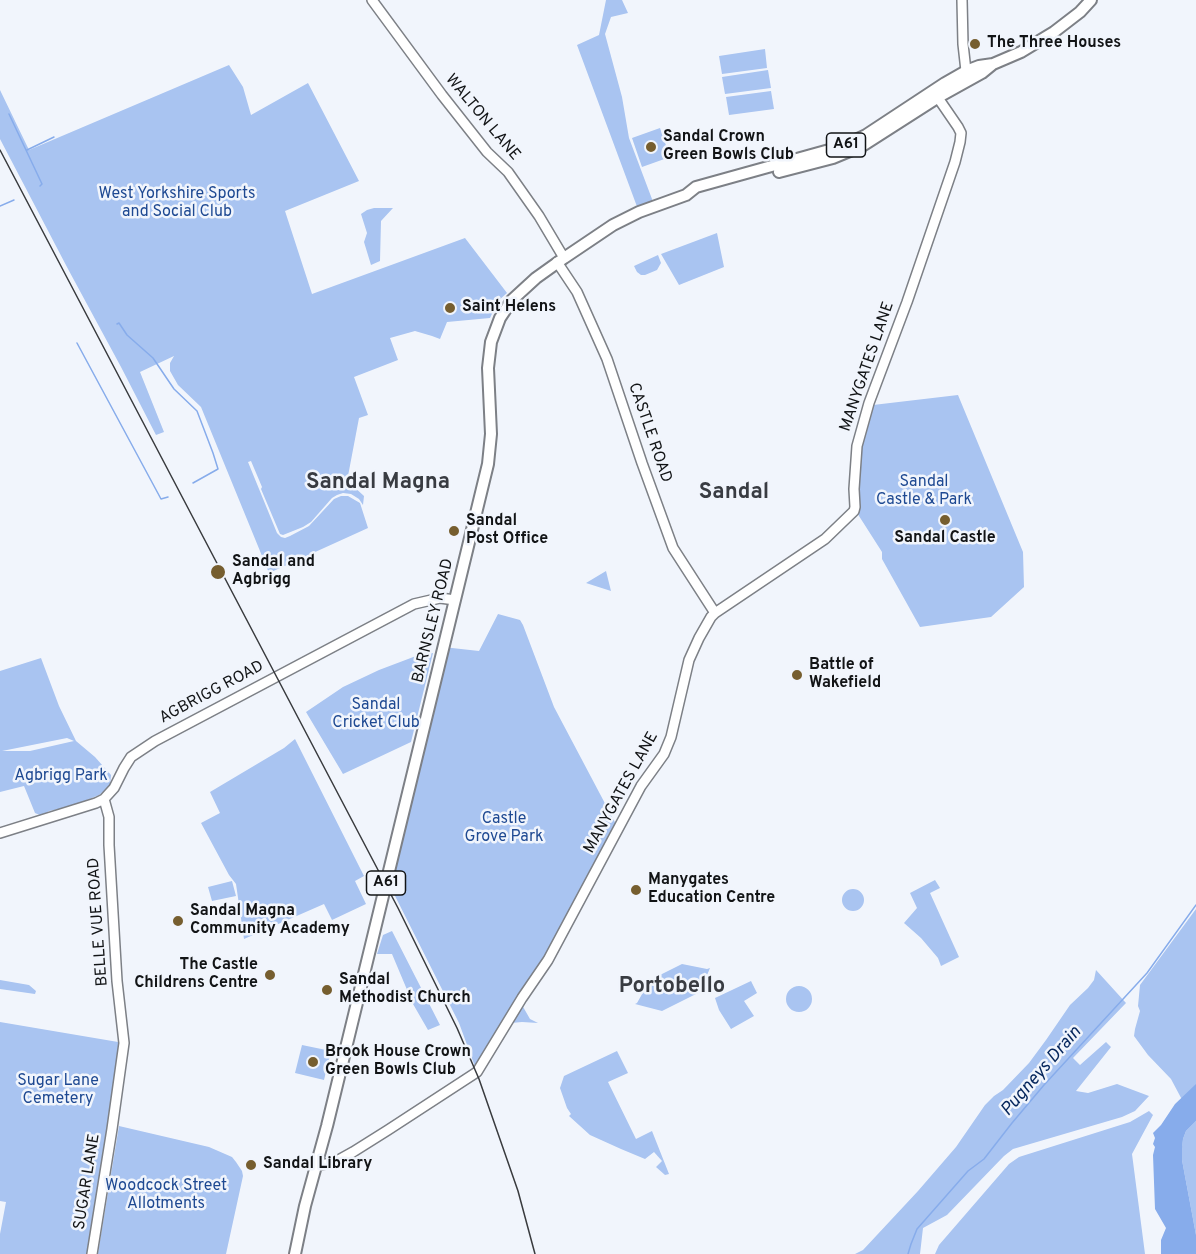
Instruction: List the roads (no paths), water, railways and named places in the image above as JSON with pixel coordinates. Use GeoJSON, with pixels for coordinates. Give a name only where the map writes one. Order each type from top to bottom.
{"type":"FeatureCollection","features":[{"type":"Feature","properties":{"kind":"main road","name":"BARNSLEY ROAD"},"geometry":{"type":"LineString","coordinates":[[295,1254],[488,464],[491,434],[488,368],[494,332],[500,318],[512,300],[536,278],[613,225],[639,212],[686,195],[696,188],[840,147],[866,135],[979,66],[993,64],[1021,52],[1054,32],[1080,12],[1091,0]]}},
{"type":"Feature","properties":{"kind":"street","name":"WALTON LANE"},"geometry":{"type":"LineString","coordinates":[[372,0],[487,152],[508,172],[539,216],[561,260]]}},
{"type":"Feature","properties":{"kind":"street"},"geometry":{"type":"LineString","coordinates":[[962,0],[963,44],[967,75]]}},
{"type":"Feature","properties":{"kind":"street","name":"MANYGATES LANE"},"geometry":{"type":"LineString","coordinates":[[317,1166],[335,1162],[477,1072],[548,960],[641,786],[664,754],[671,737],[689,660],[699,638],[715,613],[825,539],[854,511],[857,446],[869,403],[907,302],[960,142],[958,127],[935,94]]}},
{"type":"Feature","properties":{"kind":"street","name":"CASTLE ROAD"},"geometry":{"type":"LineString","coordinates":[[561,260],[607,359],[673,548],[715,613]]}},
{"type":"Feature","properties":{"kind":"street","name":"AGBRIGG ROAD"},"geometry":{"type":"LineString","coordinates":[[104,799],[114,788],[131,757],[154,741],[407,607],[440,598],[454,600]]}},
{"type":"Feature","properties":{"kind":"street"},"geometry":{"type":"LineString","coordinates":[[0,833],[86,807],[104,799]]}},
{"type":"Feature","properties":{"kind":"street","name":"BELLE VUE ROAD"},"geometry":{"type":"LineString","coordinates":[[104,799],[109,817],[117,981],[124,1043]]}},
{"type":"Feature","properties":{"kind":"street","name":"SUGAR LANE"},"geometry":{"type":"LineString","coordinates":[[92,1254],[124,1043]]}},
{"type":"Feature","properties":{"kind":"waterway"},"geometry":{"type":"LineString","coordinates":[[9,114],[42,184],[40,186]]}},
{"type":"Feature","properties":{"kind":"waterway"},"geometry":{"type":"LineString","coordinates":[[27,150],[54,137]]}},
{"type":"Feature","properties":{"kind":"waterway"},"geometry":{"type":"LineString","coordinates":[[0,206],[14,200]]}},
{"type":"Feature","properties":{"kind":"waterway"},"geometry":{"type":"LineString","coordinates":[[117,324],[119,323],[127,335],[153,358],[174,389],[197,411],[218,469],[193,483]]}},
{"type":"Feature","properties":{"kind":"waterway"},"geometry":{"type":"LineString","coordinates":[[77,343],[161,499],[168,497]]}},
{"type":"Feature","properties":{"kind":"waterway","name":"Pugneys Drain"},"geometry":{"type":"LineString","coordinates":[[908,1254],[917,1229],[968,1171],[984,1159],[1044,1085],[1147,973],[1196,905]]}},
{"type":"Feature","properties":{"kind":"railway"},"geometry":{"type":"LineString","coordinates":[[0,150],[398,908],[457,1028],[479,1079],[518,1191],[535,1254]]}},
{"type":"Feature","properties":{"kind":"place","name":"The Three Houses"},"geometry":{"type":"Point","coordinates":[975,44]}},
{"type":"Feature","properties":{"kind":"place","name":"Sandal Crown Green Bowls Club"},"geometry":{"type":"Point","coordinates":[651,147]}},
{"type":"Feature","properties":{"kind":"place","name":"Saint Helens"},"geometry":{"type":"Point","coordinates":[450,308]}},
{"type":"Feature","properties":{"kind":"place","name":"Sandal Castle"},"geometry":{"type":"Point","coordinates":[945,520]}},
{"type":"Feature","properties":{"kind":"place","name":"Sandal Post Office"},"geometry":{"type":"Point","coordinates":[454,531]}},
{"type":"Feature","properties":{"kind":"place","name":"Sandal and Agbrigg"},"geometry":{"type":"Point","coordinates":[218,572]}},
{"type":"Feature","properties":{"kind":"place","name":"Battle of Wakefield"},"geometry":{"type":"Point","coordinates":[797,675]}},
{"type":"Feature","properties":{"kind":"place","name":"Manygates Education Centre"},"geometry":{"type":"Point","coordinates":[636,890]}},
{"type":"Feature","properties":{"kind":"place","name":"Sandal Magna Community Academy"},"geometry":{"type":"Point","coordinates":[178,921]}},
{"type":"Feature","properties":{"kind":"place","name":"The Castle Childrens Centre"},"geometry":{"type":"Point","coordinates":[270,975]}},
{"type":"Feature","properties":{"kind":"place","name":"Sandal Methodist Church"},"geometry":{"type":"Point","coordinates":[327,990]}},
{"type":"Feature","properties":{"kind":"place","name":"Brook House Crown Green Bowls Club"},"geometry":{"type":"Point","coordinates":[313,1062]}},
{"type":"Feature","properties":{"kind":"place","name":"Sandal Library"},"geometry":{"type":"Point","coordinates":[251,1165]}},
{"type":"Feature","properties":{"kind":"district","name":"Sandal Magna"},"geometry":{"type":"Point","coordinates":[378,484]}},
{"type":"Feature","properties":{"kind":"district","name":"Sandal"},"geometry":{"type":"Point","coordinates":[734,494]}},
{"type":"Feature","properties":{"kind":"district","name":"Portobello"},"geometry":{"type":"Point","coordinates":[672,988]}},
{"type":"Feature","properties":{"kind":"park label","name":"West Yorkshire Sports and Social Club"},"geometry":{"type":"Point","coordinates":[177,204]}},
{"type":"Feature","properties":{"kind":"park label","name":"Sandal Castle & Park"},"geometry":{"type":"Point","coordinates":[924,492]}},
{"type":"Feature","properties":{"kind":"park label","name":"Sandal Cricket Club"},"geometry":{"type":"Point","coordinates":[376,715]}},
{"type":"Feature","properties":{"kind":"park label","name":"Agbrigg Park"},"geometry":{"type":"Point","coordinates":[61,777]}},
{"type":"Feature","properties":{"kind":"park label","name":"Castle Grove Park"},"geometry":{"type":"Point","coordinates":[504,829]}},
{"type":"Feature","properties":{"kind":"park label","name":"Sugar Lane Cemetery"},"geometry":{"type":"Point","coordinates":[58,1091]}},
{"type":"Feature","properties":{"kind":"park label","name":"Woodcock Street Allotments"},"geometry":{"type":"Point","coordinates":[166,1196]}}]}
